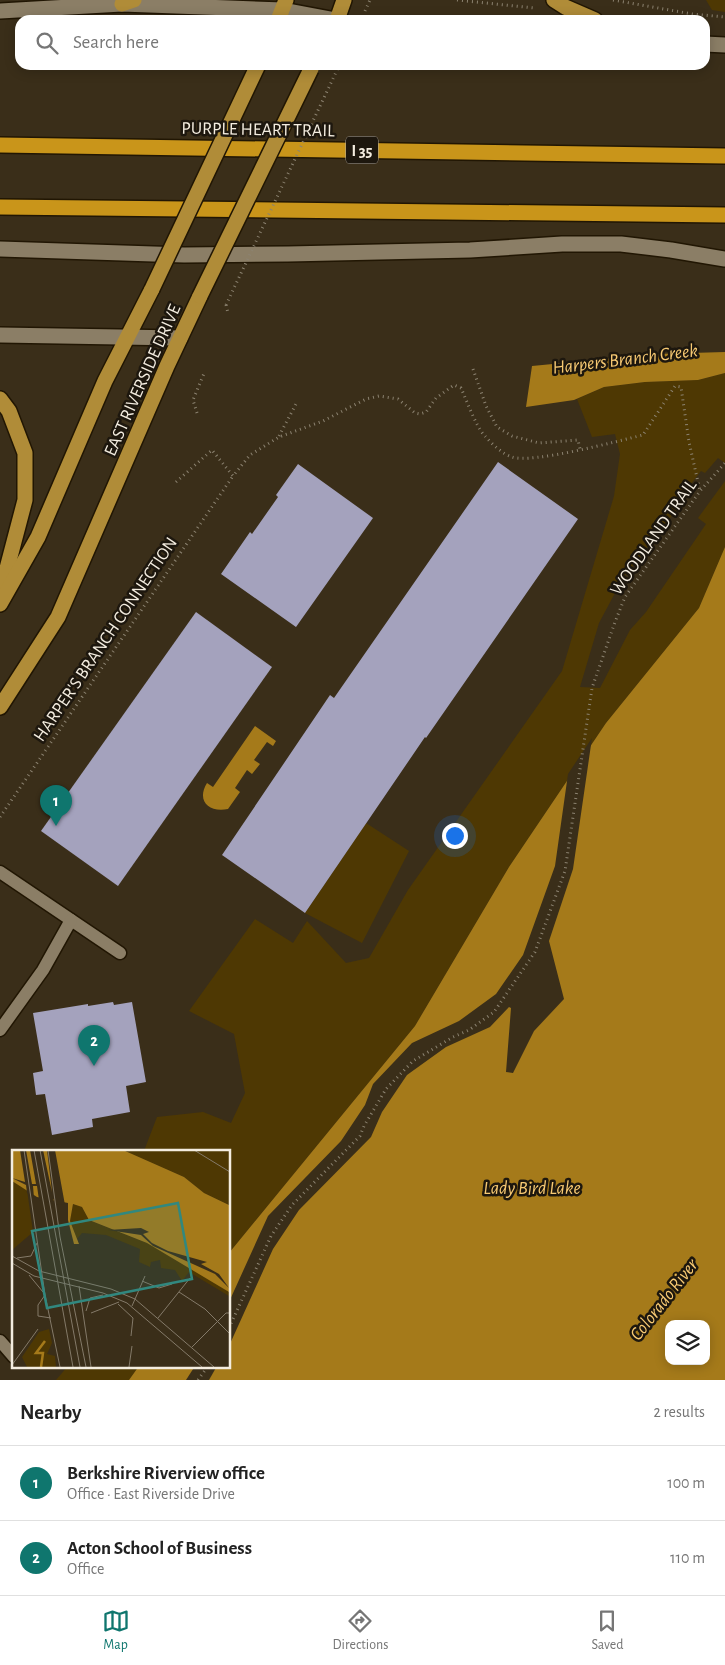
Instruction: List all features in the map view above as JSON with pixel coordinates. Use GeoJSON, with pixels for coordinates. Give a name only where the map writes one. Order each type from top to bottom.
{"type":"FeatureCollection","features":[{"type":"Feature","properties":{"kind":"highway","name":"PURPLE HEART TRAIL"},"geometry":{"type":"LineString","coordinates":[[0,145],[725,156]]}},
{"type":"Feature","properties":{"kind":"highway"},"geometry":{"type":"LineString","coordinates":[[0,207],[725,214]]}},
{"type":"Feature","properties":{"kind":"main road"},"geometry":{"type":"LineString","coordinates":[[338,15],[344,0]]}},
{"type":"Feature","properties":{"kind":"main road"},"geometry":{"type":"LineString","coordinates":[[554,0],[583,15]]}},
{"type":"Feature","properties":{"kind":"main road"},"geometry":{"type":"LineString","coordinates":[[0,11],[125,1],[282,10],[309,15]]}},
{"type":"Feature","properties":{"kind":"main road"},"geometry":{"type":"LineString","coordinates":[[710,44],[725,45]]}},
{"type":"Feature","properties":{"kind":"main road","name":"EAST RIVERSIDE DRIVE"},"geometry":{"type":"LineString","coordinates":[[0,604],[38,537],[105,381],[152,289],[256,70]]}},
{"type":"Feature","properties":{"kind":"main road","name":"EAST RIVERSIDE DRIVE"},"geometry":{"type":"LineString","coordinates":[[0,707],[58,617],[180,338],[311,70]]}},
{"type":"Feature","properties":{"kind":"main road"},"geometry":{"type":"LineString","coordinates":[[0,249],[184,255],[470,250],[562,244],[621,244],[725,259]]}},
{"type":"Feature","properties":{"kind":"main road"},"geometry":{"type":"LineString","coordinates":[[0,335],[180,338]]}},
{"type":"Feature","properties":{"kind":"main road"},"geometry":{"type":"LineString","coordinates":[[0,399],[10,414],[25,453],[25,500],[0,596]]}},
{"type":"Feature","properties":{"kind":"lane"},"geometry":{"type":"LineString","coordinates":[[0,872],[120,953]]}},
{"type":"Feature","properties":{"kind":"lane"},"geometry":{"type":"LineString","coordinates":[[0,1030],[44,970],[71,920]]}},
{"type":"Feature","properties":{"kind":"lane"},"geometry":{"type":"LineString","coordinates":[[0,1342],[12,1356]]}},
{"type":"Feature","properties":{"kind":"path"},"geometry":{"type":"LineString","coordinates":[[457,0],[534,8]]}},
{"type":"Feature","properties":{"kind":"path"},"geometry":{"type":"LineString","coordinates":[[613,0],[703,15]]}},
{"type":"Feature","properties":{"kind":"path"},"geometry":{"type":"LineString","coordinates":[[710,16],[725,17]]}},
{"type":"Feature","properties":{"kind":"path"},"geometry":{"type":"LineString","coordinates":[[228,313],[226,305],[337,70]]}},
{"type":"Feature","properties":{"kind":"path"},"geometry":{"type":"LineString","coordinates":[[473,370],[486,406],[497,426],[512,436],[539,443],[578,440],[580,449]]}},
{"type":"Feature","properties":{"kind":"path"},"geometry":{"type":"LineString","coordinates":[[198,413],[193,400],[205,371]]}},
{"type":"Feature","properties":{"kind":"path","name":"HARPER'S BRANCH CONNECTION"},"geometry":{"type":"LineString","coordinates":[[0,817],[233,476],[250,455],[279,436],[323,421],[366,399],[379,396],[398,399],[420,414],[426,412],[436,398],[454,384],[461,388],[483,434],[499,450],[511,457],[524,459],[643,435],[675,386],[682,387],[689,442],[700,492]]}},
{"type":"Feature","properties":{"kind":"path"},"geometry":{"type":"LineString","coordinates":[[279,436],[296,404]]}},
{"type":"Feature","properties":{"kind":"path"},"geometry":{"type":"LineString","coordinates":[[176,482],[212,450],[233,476]]}},
{"type":"Feature","properties":{"kind":"path","name":"WOODLAND TRAIL"},"geometry":{"type":"LineString","coordinates":[[230,1326],[271,1236],[292,1205],[360,1136],[386,1088],[413,1061],[453,1037],[469,1030],[494,1012],[535,952],[565,871],[592,688],[625,597],[700,492],[725,463]]}},
{"type":"Feature","properties":{"kind":"path"},"geometry":{"type":"LineString","coordinates":[[198,1380],[207,1368]]}},
{"type":"Feature","properties":{"kind":"shaded area"},"geometry":{"type":"Polygon","coordinates":[[[706,0],[725,0],[725,12],[712,10],[706,0]]]}},
{"type":"Feature","properties":{"kind":"shaded area"},"geometry":{"type":"Polygon","coordinates":[[[725,373],[725,463],[718,458],[705,473],[701,471],[691,484],[692,490],[623,578],[599,623],[580,687],[600,688],[630,630],[646,612],[706,524],[698,518],[725,481],[725,547],[699,608],[606,723],[509,867],[415,1026],[230,1252],[230,1150],[144,1150],[157,1117],[203,1112],[231,1123],[245,1093],[234,1034],[189,1011],[255,919],[293,943],[307,921],[346,963],[369,958],[408,890],[562,671],[614,496],[620,454],[615,434],[592,437],[577,399],[604,387],[645,382],[698,380],[725,373]]]}},
{"type":"Feature","properties":{"kind":"shaded area"},"geometry":{"type":"Polygon","coordinates":[[[366,823],[409,851],[362,943],[305,913],[366,823]]]}},
{"type":"Feature","properties":{"kind":"shaded area"},"geometry":{"type":"Polygon","coordinates":[[[66,1368],[138,1368],[129,1380],[56,1380],[66,1368]]]}},
{"type":"Feature","properties":{"kind":"water","name":"Harpers Branch Creek"},"geometry":{"type":"Polygon","coordinates":[[[725,352],[725,373],[698,380],[645,382],[604,387],[574,400],[526,407],[532,366],[656,354],[725,352]]]}},
{"type":"Feature","properties":{"kind":"water","name":"Lady Bird Lake"},"geometry":{"type":"Polygon","coordinates":[[[725,547],[725,1380],[129,1380],[138,1368],[230,1368],[230,1252],[415,1026],[509,867],[606,723],[699,608],[725,547]]]}},
{"type":"Feature","properties":{"kind":"water"},"geometry":{"type":"Polygon","coordinates":[[[255,726],[276,741],[273,746],[267,742],[254,760],[260,764],[252,774],[247,770],[235,788],[240,792],[228,809],[221,810],[210,807],[206,804],[203,795],[207,783],[213,787],[255,726]]]}},
{"type":"Feature","properties":{"kind":"pier"},"geometry":{"type":"Polygon","coordinates":[[[592,738],[573,869],[549,941],[564,999],[534,1031],[513,1073],[506,1072],[511,1008],[509,1007],[490,1027],[446,1047],[407,1075],[382,1112],[371,1137],[299,1210],[273,1249],[230,1344],[230,1300],[268,1216],[341,1141],[365,1105],[373,1084],[412,1043],[459,1021],[496,994],[523,955],[555,866],[568,774],[592,738]]]}},
{"type":"Feature","properties":{"kind":"pier"},"geometry":{"type":"Polygon","coordinates":[[[194,1368],[216,1368],[209,1380],[186,1380],[194,1368]]]}},
{"type":"Feature","properties":{"kind":"building"},"geometry":{"type":"Polygon","coordinates":[[[498,462],[578,519],[425,737],[305,913],[222,855],[330,695],[334,698],[498,462]]]}},
{"type":"Feature","properties":{"kind":"building"},"geometry":{"type":"Polygon","coordinates":[[[298,464],[373,518],[296,627],[221,574],[250,532],[252,534],[278,497],[276,495],[298,464]]]}},
{"type":"Feature","properties":{"kind":"building"},"geometry":{"type":"Polygon","coordinates":[[[196,612],[272,667],[118,886],[41,831],[196,612]]]}},
{"type":"Feature","properties":{"kind":"building"},"geometry":{"type":"Polygon","coordinates":[[[113,1002],[114,1005],[132,1002],[146,1082],[126,1086],[130,1112],[92,1119],[93,1127],[52,1135],[45,1094],[36,1095],[33,1073],[43,1071],[33,1013],[113,1002]]]}},
{"type":"Feature","properties":{"kind":"place","name":"Berkshire Riverview office"},"geometry":{"type":"Point","coordinates":[56,826]}},
{"type":"Feature","properties":{"kind":"place","name":"Acton School of Business"},"geometry":{"type":"Point","coordinates":[94,1066]}},
{"type":"Feature","properties":{"kind":"water label","name":"Colorado River"},"geometry":{"type":"Point","coordinates":[663,1299]}}]}
